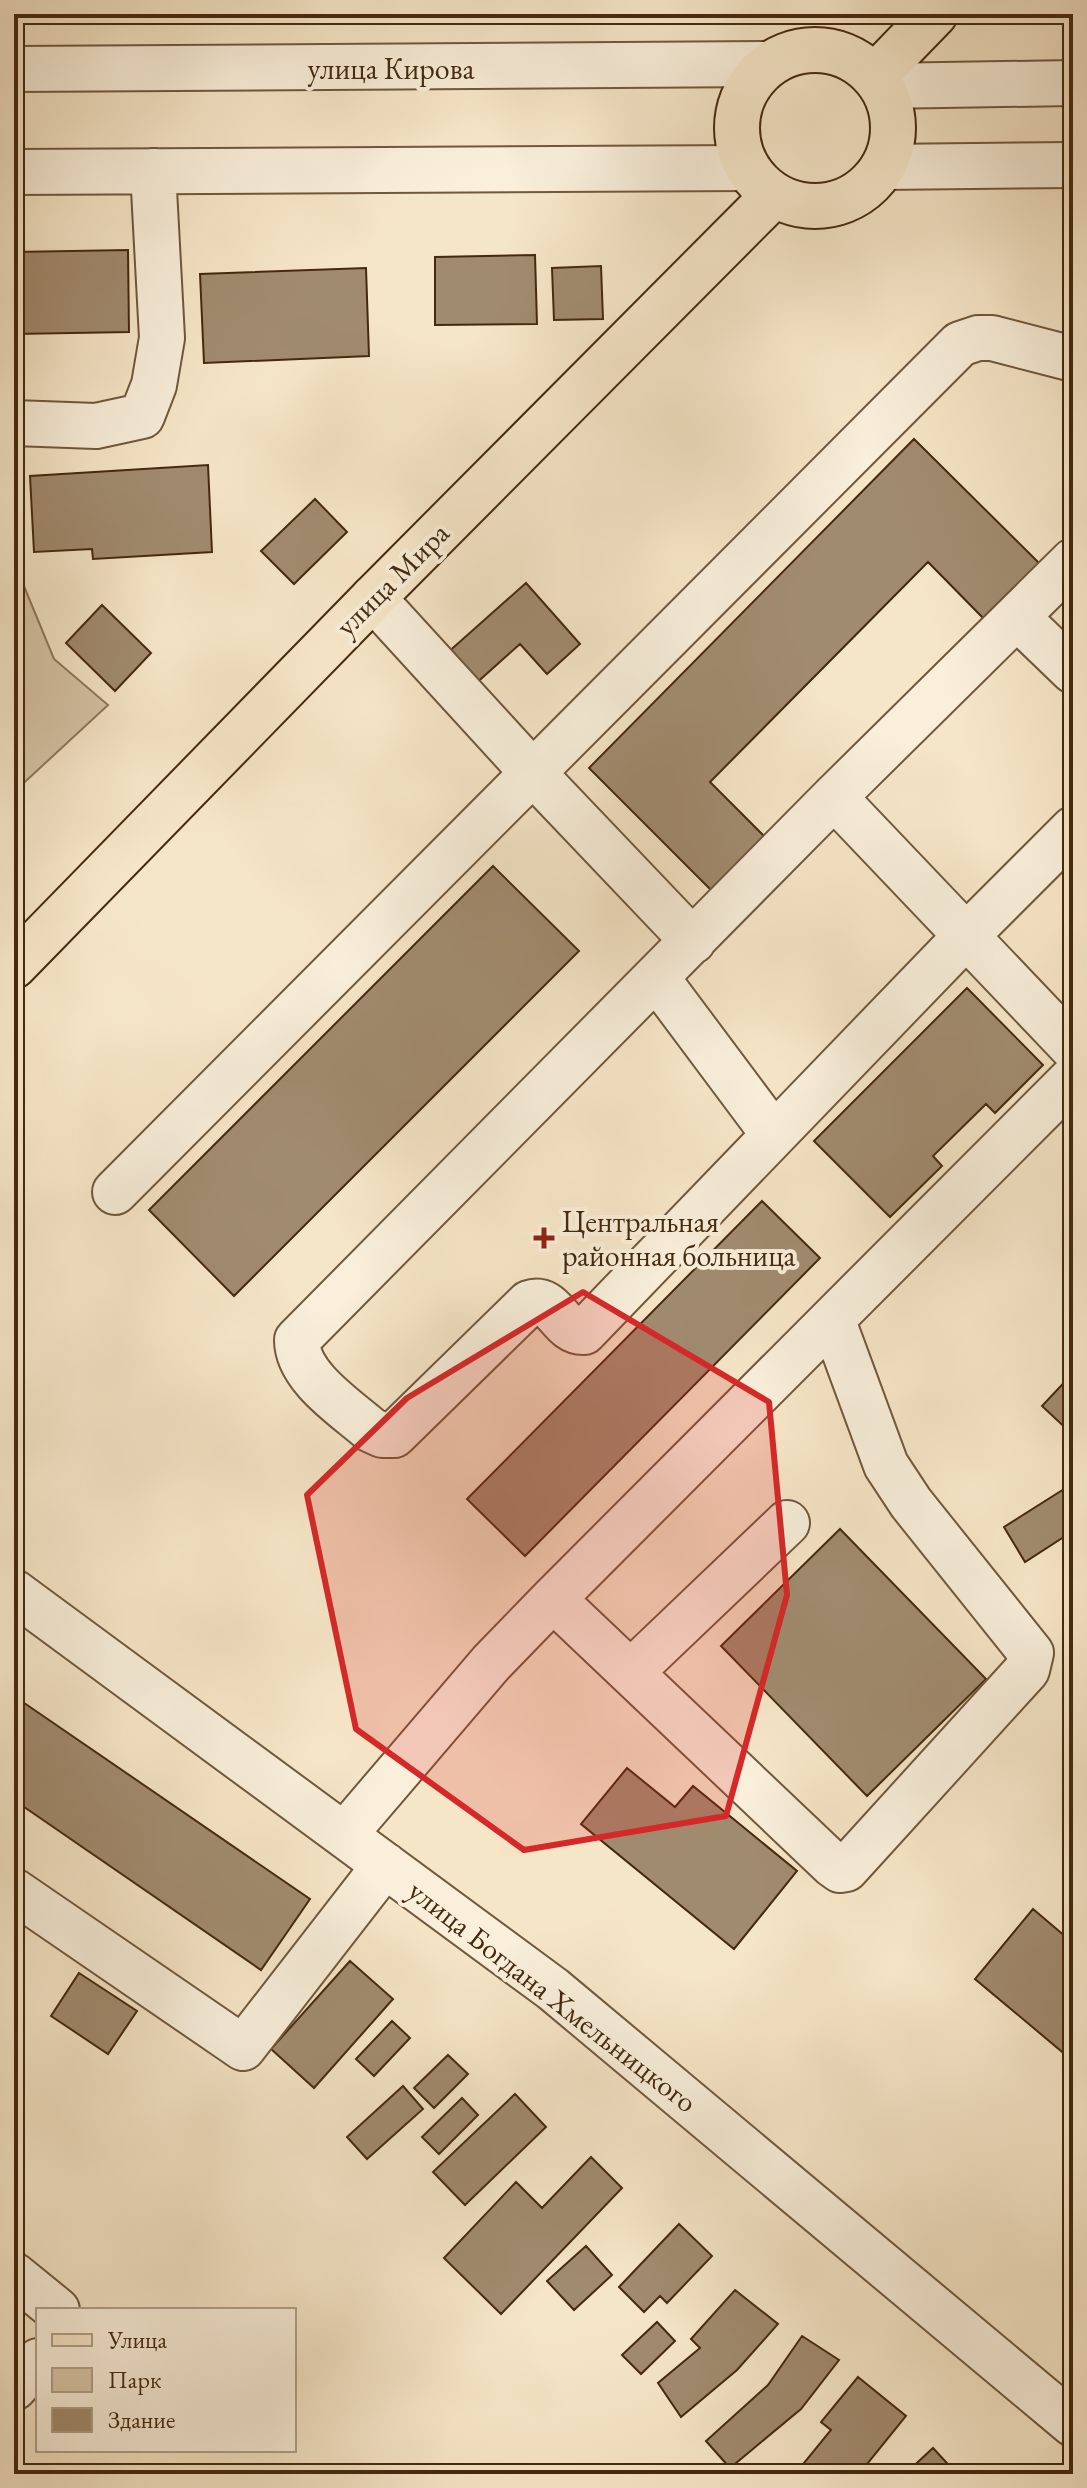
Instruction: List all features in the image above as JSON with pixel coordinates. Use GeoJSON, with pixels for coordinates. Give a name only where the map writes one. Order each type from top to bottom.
{"type":"FeatureCollection","features":[{"type":"Feature","properties":{"kind":"main road"},"geometry":{"type":"LineString","coordinates":[[768,64],[748,86],[738,112],[737,141],[760,182],[803,206],[834,205],[862,191],[883,167],[893,140],[892,112],[878,81],[935,14]]}},
{"type":"Feature","properties":{"kind":"main road","name":"улица Кирова"},"geometry":{"type":"LineString","coordinates":[[768,64],[794,52],[824,49],[852,58],[878,81]]}},
{"type":"Feature","properties":{"kind":"main road","name":"улица Мира"},"geometry":{"type":"LineString","coordinates":[[14,966],[373,598],[760,182]]}},
{"type":"Feature","properties":{"kind":"street","name":"улица Кирова"},"geometry":{"type":"LineString","coordinates":[[14,69],[768,64]]}},
{"type":"Feature","properties":{"kind":"street"},"geometry":{"type":"LineString","coordinates":[[878,81],[1073,83]]}},
{"type":"Feature","properties":{"kind":"street"},"geometry":{"type":"LineString","coordinates":[[883,167],[1073,165]]}},
{"type":"Feature","properties":{"kind":"street"},"geometry":{"type":"LineString","coordinates":[[14,423],[96,426],[142,416],[154,385],[162,338],[153,171]]}},
{"type":"Feature","properties":{"kind":"street"},"geometry":{"type":"LineString","coordinates":[[14,172],[153,171],[760,182]]}},
{"type":"Feature","properties":{"kind":"street"},"geometry":{"type":"LineString","coordinates":[[115,1192],[960,344],[992,338],[1073,359]]}},
{"type":"Feature","properties":{"kind":"street"},"geometry":{"type":"LineString","coordinates":[[1073,561],[834,797],[297,1340],[300,1361],[313,1379],[371,1430],[382,1435],[394,1435],[529,1303],[538,1300],[545,1302],[569,1329],[584,1332],[1073,829]]}},
{"type":"Feature","properties":{"kind":"street"},"geometry":{"type":"LineString","coordinates":[[373,598],[693,941]]}},
{"type":"Feature","properties":{"kind":"street"},"geometry":{"type":"LineString","coordinates":[[1017,617],[1073,671]]}},
{"type":"Feature","properties":{"kind":"street"},"geometry":{"type":"LineString","coordinates":[[834,797],[1073,1048]]}},
{"type":"Feature","properties":{"kind":"street"},"geometry":{"type":"LineString","coordinates":[[656,977],[774,1135]]}},
{"type":"Feature","properties":{"kind":"street"},"geometry":{"type":"LineString","coordinates":[[344,1835],[491,1663],[1073,1078]]}},
{"type":"Feature","properties":{"kind":"street"},"geometry":{"type":"LineString","coordinates":[[553,1599],[840,1870],[846,1869],[1027,1670],[1031,1653],[911,1503],[886,1465],[833,1321]]}},
{"type":"Feature","properties":{"kind":"street"},"geometry":{"type":"LineString","coordinates":[[631,1672],[787,1523]]}},
{"type":"Feature","properties":{"kind":"street","name":"улица Богдана Хмельницкого"},"geometry":{"type":"LineString","coordinates":[[14,1592],[553,1989],[1073,2424]]}},
{"type":"Feature","properties":{"kind":"street"},"geometry":{"type":"LineString","coordinates":[[14,1891],[243,2048],[385,1865]]}},
{"type":"Feature","properties":{"kind":"street"},"geometry":{"type":"LineString","coordinates":[[14,2275],[55,2308]]}},
{"type":"Feature","properties":{"kind":"street"},"geometry":{"type":"LineString","coordinates":[[14,2388],[36,2363]]}},
{"type":"Feature","properties":{"kind":"highlighted area"},"geometry":{"type":"Polygon","coordinates":[[[583,1292],[769,1402],[787,1595],[726,1816],[524,1850],[356,1729],[307,1495],[407,1398],[583,1292]]]}},
{"type":"Feature","properties":{"kind":"green space"},"geometry":{"type":"Polygon","coordinates":[[[14,562],[54,659],[108,705],[14,792],[14,562]]]}},
{"type":"Feature","properties":{"kind":"building"},"geometry":{"type":"Polygon","coordinates":[[[128,250],[129,332],[14,334],[14,252],[128,250]]]}},
{"type":"Feature","properties":{"kind":"building"},"geometry":{"type":"Polygon","coordinates":[[[535,255],[537,324],[435,325],[435,257],[535,255]]]}},
{"type":"Feature","properties":{"kind":"building"},"geometry":{"type":"Polygon","coordinates":[[[601,266],[603,319],[554,320],[552,268],[601,266]]]}},
{"type":"Feature","properties":{"kind":"building"},"geometry":{"type":"Polygon","coordinates":[[[366,268],[369,356],[204,363],[200,274],[366,268]]]}},
{"type":"Feature","properties":{"kind":"building"},"geometry":{"type":"Polygon","coordinates":[[[914,439],[1042,566],[987,622],[928,562],[710,782],[769,841],[716,895],[589,768],[914,439]]]}},
{"type":"Feature","properties":{"kind":"building"},"geometry":{"type":"Polygon","coordinates":[[[208,465],[212,552],[93,559],[92,549],[34,552],[30,476],[208,465]]]}},
{"type":"Feature","properties":{"kind":"building"},"geometry":{"type":"Polygon","coordinates":[[[315,499],[347,532],[294,584],[261,551],[315,499]]]}},
{"type":"Feature","properties":{"kind":"building"},"geometry":{"type":"Polygon","coordinates":[[[526,583],[580,644],[547,674],[520,644],[473,686],[446,654],[526,583]]]}},
{"type":"Feature","properties":{"kind":"building"},"geometry":{"type":"Polygon","coordinates":[[[102,605],[151,653],[115,691],[66,643],[102,605]]]}},
{"type":"Feature","properties":{"kind":"building"},"geometry":{"type":"Polygon","coordinates":[[[493,866],[579,951],[234,1296],[149,1210],[493,866]]]}},
{"type":"Feature","properties":{"kind":"building"},"geometry":{"type":"Polygon","coordinates":[[[967,988],[1043,1065],[995,1113],[986,1104],[933,1156],[942,1166],[890,1217],[814,1141],[967,988]]]}},
{"type":"Feature","properties":{"kind":"building"},"geometry":{"type":"Polygon","coordinates":[[[762,1201],[820,1258],[525,1556],[467,1499],[762,1201]]]}},
{"type":"Feature","properties":{"kind":"building"},"geometry":{"type":"Polygon","coordinates":[[[1073,1373],[1073,1435],[1042,1406],[1073,1373]]]}},
{"type":"Feature","properties":{"kind":"building"},"geometry":{"type":"Polygon","coordinates":[[[1072,1484],[1073,1531],[1025,1562],[1004,1527],[1072,1484]]]}},
{"type":"Feature","properties":{"kind":"building"},"geometry":{"type":"Polygon","coordinates":[[[840,1529],[986,1679],[867,1796],[721,1646],[840,1529]]]}},
{"type":"Feature","properties":{"kind":"building"},"geometry":{"type":"Polygon","coordinates":[[[14,1696],[310,1899],[261,1970],[14,1800],[14,1696]]]}},
{"type":"Feature","properties":{"kind":"building"},"geometry":{"type":"Polygon","coordinates":[[[627,1768],[675,1807],[693,1786],[797,1871],[734,1949],[581,1824],[627,1768]]]}},
{"type":"Feature","properties":{"kind":"building"},"geometry":{"type":"Polygon","coordinates":[[[1033,1909],[1073,1943],[1073,2061],[975,1979],[1033,1909]]]}},
{"type":"Feature","properties":{"kind":"building"},"geometry":{"type":"Polygon","coordinates":[[[350,1961],[393,1999],[314,2088],[271,2049],[350,1961]]]}},
{"type":"Feature","properties":{"kind":"building"},"geometry":{"type":"Polygon","coordinates":[[[79,1973],[137,2011],[108,2054],[51,2016],[79,1973]]]}},
{"type":"Feature","properties":{"kind":"building"},"geometry":{"type":"Polygon","coordinates":[[[392,2021],[410,2038],[374,2076],[356,2059],[392,2021]]]}},
{"type":"Feature","properties":{"kind":"building"},"geometry":{"type":"Polygon","coordinates":[[[448,2055],[468,2074],[434,2108],[414,2088],[448,2055]]]}},
{"type":"Feature","properties":{"kind":"building"},"geometry":{"type":"Polygon","coordinates":[[[403,2086],[423,2109],[367,2159],[347,2137],[403,2086]]]}},
{"type":"Feature","properties":{"kind":"building"},"geometry":{"type":"Polygon","coordinates":[[[515,2094],[546,2127],[465,2205],[433,2172],[515,2094]]]}},
{"type":"Feature","properties":{"kind":"building"},"geometry":{"type":"Polygon","coordinates":[[[462,2098],[478,2115],[439,2154],[422,2137],[462,2098]]]}},
{"type":"Feature","properties":{"kind":"building"},"geometry":{"type":"Polygon","coordinates":[[[591,2157],[622,2188],[501,2314],[444,2258],[516,2182],[542,2208],[591,2157]]]}},
{"type":"Feature","properties":{"kind":"building"},"geometry":{"type":"Polygon","coordinates":[[[679,2224],[712,2256],[667,2303],[660,2296],[644,2312],[619,2287],[679,2224]]]}},
{"type":"Feature","properties":{"kind":"building"},"geometry":{"type":"Polygon","coordinates":[[[586,2246],[612,2275],[574,2310],[547,2281],[586,2246]]]}},
{"type":"Feature","properties":{"kind":"building"},"geometry":{"type":"Polygon","coordinates":[[[735,2290],[778,2324],[737,2370],[681,2417],[658,2383],[700,2348],[691,2339],[735,2290]]]}},
{"type":"Feature","properties":{"kind":"building"},"geometry":{"type":"Polygon","coordinates":[[[657,2322],[675,2341],[641,2374],[622,2355],[657,2322]]]}},
{"type":"Feature","properties":{"kind":"building"},"geometry":{"type":"Polygon","coordinates":[[[802,2336],[839,2360],[801,2409],[730,2468],[706,2441],[768,2385],[802,2336]]]}},
{"type":"Feature","properties":{"kind":"building"},"geometry":{"type":"Polygon","coordinates":[[[858,2377],[906,2416],[859,2474],[795,2474],[831,2430],[821,2422],[858,2377]]]}},
{"type":"Feature","properties":{"kind":"building"},"geometry":{"type":"Polygon","coordinates":[[[933,2448],[957,2474],[905,2474],[933,2448]]]}},
{"type":"Feature","properties":{"kind":"place","name":"Центральная районная больница"},"geometry":{"type":"Point","coordinates":[544,1238]}}]}
